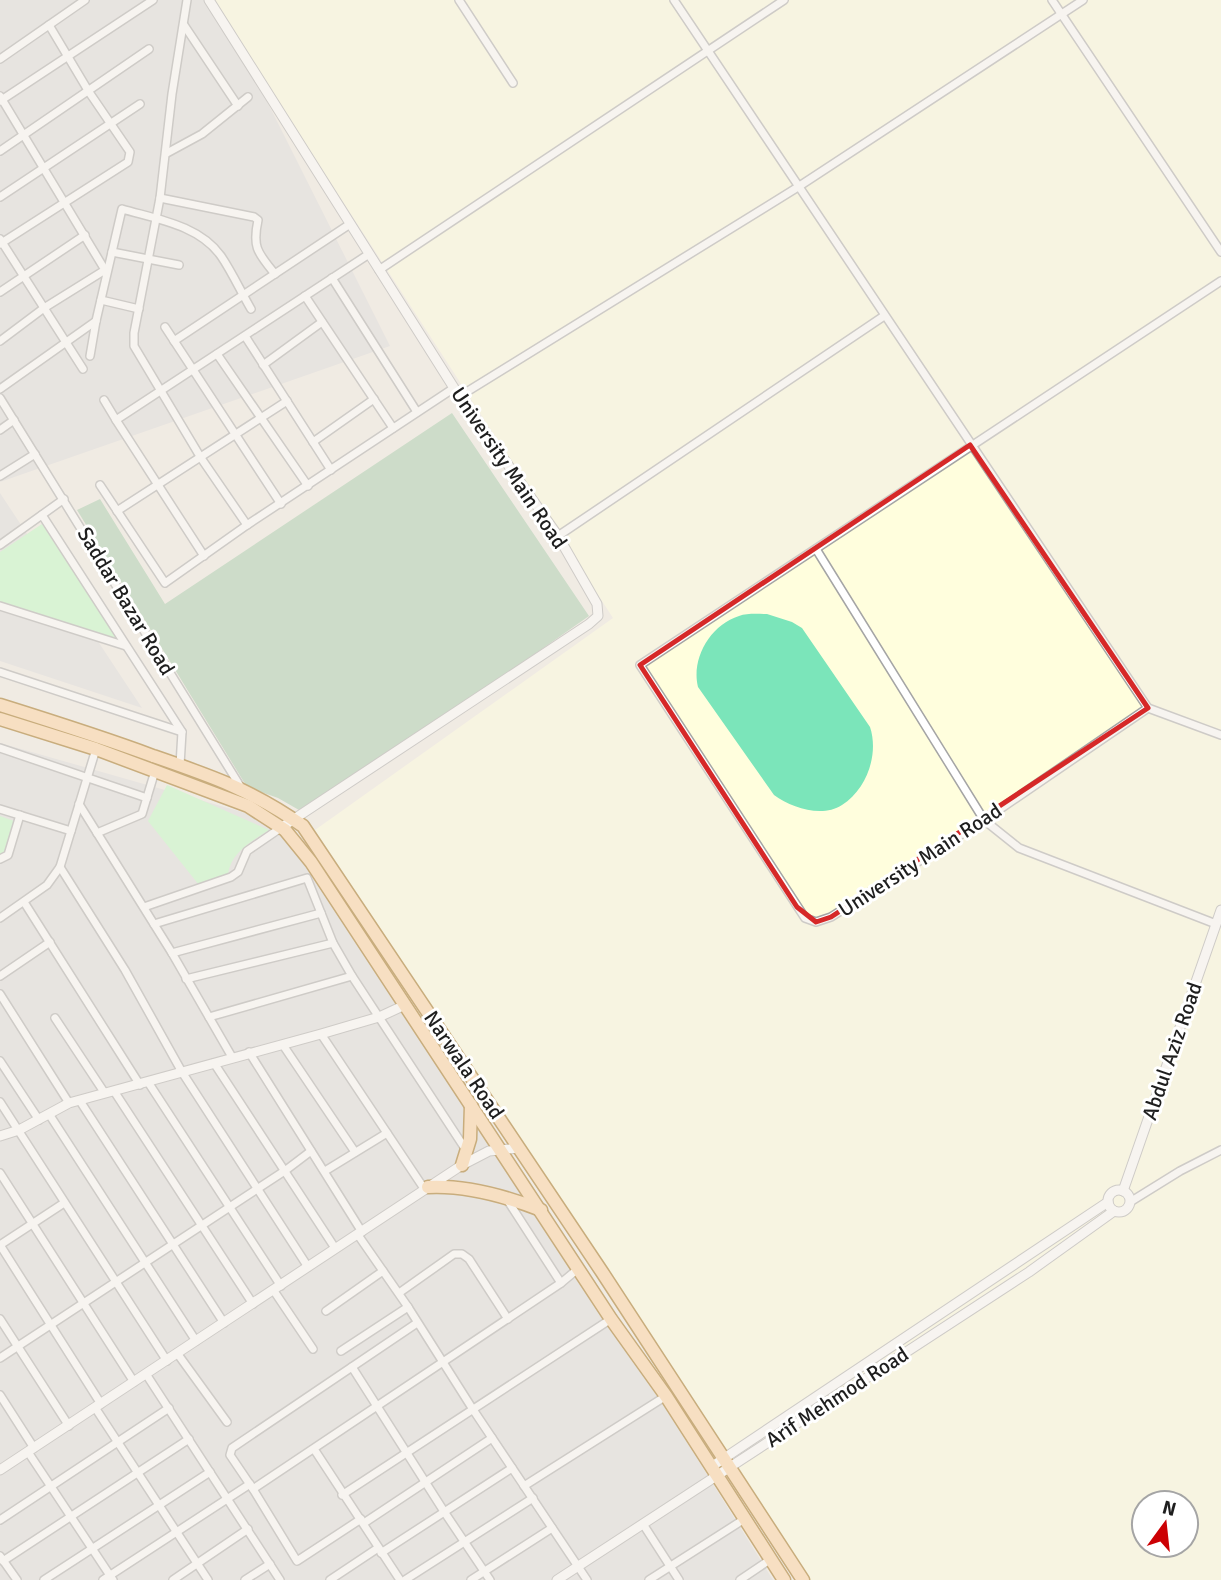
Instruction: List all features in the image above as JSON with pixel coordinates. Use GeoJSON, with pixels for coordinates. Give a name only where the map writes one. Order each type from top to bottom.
{"type":"FeatureCollection","features":[{"type":"Feature","properties":{"kind":"main road","name":"Narwala Road"},"geometry":{"type":"LineString","coordinates":[[0,705],[180,765],[240,788],[303,826],[803,1580]]}},
{"type":"Feature","properties":{"kind":"main road","name":"Narwala Road"},"geometry":{"type":"LineString","coordinates":[[0,719],[96,749],[248,806],[282,828],[310,862],[611,1319],[666,1396],[784,1580]]}},
{"type":"Feature","properties":{"kind":"main road"},"geometry":{"type":"LineString","coordinates":[[467,1158],[471,1105]]}},
{"type":"Feature","properties":{"kind":"main road"},"geometry":{"type":"LineString","coordinates":[[427,1188],[447,1186],[472,1189],[541,1210]]}},
{"type":"Feature","properties":{"kind":"street"},"geometry":{"type":"LineString","coordinates":[[0,59],[85,0]]}},
{"type":"Feature","properties":{"kind":"street"},"geometry":{"type":"LineString","coordinates":[[0,341],[44,308],[105,270],[25,134],[1,99],[153,0]]}},
{"type":"Feature","properties":{"kind":"street"},"geometry":{"type":"LineString","coordinates":[[187,0],[172,94],[167,153],[134,333],[135,346],[201,458],[247,525]]}},
{"type":"Feature","properties":{"kind":"street","name":"University Main Road"},"geometry":{"type":"LineString","coordinates":[[209,0],[457,392],[558,536],[597,604],[598,616],[282,828]]}},
{"type":"Feature","properties":{"kind":"street"},"geometry":{"type":"LineString","coordinates":[[459,0],[513,83]]}},
{"type":"Feature","properties":{"kind":"street"},"geometry":{"type":"LineString","coordinates":[[674,0],[1147,708],[1221,735]]}},
{"type":"Feature","properties":{"kind":"street"},"geometry":{"type":"LineString","coordinates":[[379,270],[784,0]]}},
{"type":"Feature","properties":{"kind":"street"},"geometry":{"type":"LineString","coordinates":[[1052,0],[1221,252]]}},
{"type":"Feature","properties":{"kind":"street"},"geometry":{"type":"LineString","coordinates":[[100,485],[165,583],[417,412],[457,392],[798,187],[1083,0]]}},
{"type":"Feature","properties":{"kind":"street"},"geometry":{"type":"LineString","coordinates":[[183,24],[238,106]]}},
{"type":"Feature","properties":{"kind":"street"},"geometry":{"type":"LineString","coordinates":[[49,25],[89,92],[130,152],[128,162],[1,241],[83,369]]}},
{"type":"Feature","properties":{"kind":"street"},"geometry":{"type":"LineString","coordinates":[[0,151],[149,49]]}},
{"type":"Feature","properties":{"kind":"street"},"geometry":{"type":"LineString","coordinates":[[167,153],[202,134],[248,97]]}},
{"type":"Feature","properties":{"kind":"street"},"geometry":{"type":"LineString","coordinates":[[0,197],[140,104]]}},
{"type":"Feature","properties":{"kind":"street"},"geometry":{"type":"LineString","coordinates":[[160,198],[254,216],[258,220],[256,249],[275,275]]}},
{"type":"Feature","properties":{"kind":"street"},"geometry":{"type":"LineString","coordinates":[[90,356],[122,209],[179,226],[210,244],[221,256],[251,309]]}},
{"type":"Feature","properties":{"kind":"street"},"geometry":{"type":"LineString","coordinates":[[174,341],[350,225]]}},
{"type":"Feature","properties":{"kind":"street"},"geometry":{"type":"LineString","coordinates":[[0,292],[85,235]]}},
{"type":"Feature","properties":{"kind":"street"},"geometry":{"type":"LineString","coordinates":[[112,252],[179,265]]}},
{"type":"Feature","properties":{"kind":"street"},"geometry":{"type":"LineString","coordinates":[[116,420],[369,254]]}},
{"type":"Feature","properties":{"kind":"street"},"geometry":{"type":"LineString","coordinates":[[332,278],[417,412]]}},
{"type":"Feature","properties":{"kind":"street"},"geometry":{"type":"LineString","coordinates":[[1216,924],[1019,848],[984,820],[816,549],[1221,281]]}},
{"type":"Feature","properties":{"kind":"street"},"geometry":{"type":"LineString","coordinates":[[305,296],[393,428]]}},
{"type":"Feature","properties":{"kind":"street"},"geometry":{"type":"LineString","coordinates":[[101,300],[139,309]]}},
{"type":"Feature","properties":{"kind":"street"},"geometry":{"type":"LineString","coordinates":[[558,536],[884,316]]}},
{"type":"Feature","properties":{"kind":"street"},"geometry":{"type":"LineString","coordinates":[[0,389],[96,321]]}},
{"type":"Feature","properties":{"kind":"street"},"geometry":{"type":"LineString","coordinates":[[263,365],[322,322]]}},
{"type":"Feature","properties":{"kind":"street"},"geometry":{"type":"LineString","coordinates":[[165,327],[281,504]]}},
{"type":"Feature","properties":{"kind":"street"},"geometry":{"type":"LineString","coordinates":[[245,336],[331,470]]}},
{"type":"Feature","properties":{"kind":"street"},"geometry":{"type":"LineString","coordinates":[[217,354],[308,486]]}},
{"type":"Feature","properties":{"kind":"street","name":"Saddar Bazar Road"},"geometry":{"type":"LineString","coordinates":[[0,397],[240,788],[248,806]]}},
{"type":"Feature","properties":{"kind":"street"},"geometry":{"type":"LineString","coordinates":[[313,442],[374,399]]}},
{"type":"Feature","properties":{"kind":"street"},"geometry":{"type":"LineString","coordinates":[[104,400],[204,556]]}},
{"type":"Feature","properties":{"kind":"street"},"geometry":{"type":"LineString","coordinates":[[117,511],[287,401]]}},
{"type":"Feature","properties":{"kind":"street"},"geometry":{"type":"LineString","coordinates":[[0,430],[14,420]]}},
{"type":"Feature","properties":{"kind":"street"},"geometry":{"type":"LineString","coordinates":[[0,476],[36,454]]}},
{"type":"Feature","properties":{"kind":"street"},"geometry":{"type":"LineString","coordinates":[[0,545],[64,499]]}},
{"type":"Feature","properties":{"kind":"street"},"geometry":{"type":"LineString","coordinates":[[42,514],[182,732],[180,765]]}},
{"type":"Feature","properties":{"kind":"street","name":"University Main Road"},"geometry":{"type":"LineString","coordinates":[[816,549],[640,665],[805,918],[816,922],[831,918],[984,820],[1147,708]]}},
{"type":"Feature","properties":{"kind":"street"},"geometry":{"type":"LineString","coordinates":[[0,606],[127,647]]}},
{"type":"Feature","properties":{"kind":"street"},"geometry":{"type":"LineString","coordinates":[[0,672],[182,732]]}},
{"type":"Feature","properties":{"kind":"street"},"geometry":{"type":"LineString","coordinates":[[0,748],[147,798]]}},
{"type":"Feature","properties":{"kind":"street"},"geometry":{"type":"LineString","coordinates":[[0,918],[47,885],[60,867],[96,749]]}},
{"type":"Feature","properties":{"kind":"street"},"geometry":{"type":"LineString","coordinates":[[97,833],[142,814],[155,771]]}},
{"type":"Feature","properties":{"kind":"street"},"geometry":{"type":"LineString","coordinates":[[79,804],[172,953],[232,1057]]}},
{"type":"Feature","properties":{"kind":"street"},"geometry":{"type":"LineString","coordinates":[[0,809],[71,831]]}},
{"type":"Feature","properties":{"kind":"street"},"geometry":{"type":"LineString","coordinates":[[0,859],[8,855],[20,816]]}},
{"type":"Feature","properties":{"kind":"street"},"geometry":{"type":"LineString","coordinates":[[144,907],[231,877],[237,872],[247,851],[282,828]]}},
{"type":"Feature","properties":{"kind":"street"},"geometry":{"type":"LineString","coordinates":[[60,867],[125,970],[182,1072],[308,1267]]}},
{"type":"Feature","properties":{"kind":"street"},"geometry":{"type":"LineString","coordinates":[[154,925],[307,878],[333,943],[467,1158]]}},
{"type":"Feature","properties":{"kind":"street"},"geometry":{"type":"LineString","coordinates":[[24,902],[228,1206],[313,1349]]}},
{"type":"Feature","properties":{"kind":"street","name":"Abdul Aziz Road"},"geometry":{"type":"LineString","coordinates":[[1123,1191],[1221,910]]}},
{"type":"Feature","properties":{"kind":"street"},"geometry":{"type":"LineString","coordinates":[[172,953],[321,913]]}},
{"type":"Feature","properties":{"kind":"street"},"geometry":{"type":"LineString","coordinates":[[0,976],[50,942]]}},
{"type":"Feature","properties":{"kind":"street"},"geometry":{"type":"LineString","coordinates":[[186,979],[333,943]]}},
{"type":"Feature","properties":{"kind":"street"},"geometry":{"type":"LineString","coordinates":[[209,1017],[352,976]]}},
{"type":"Feature","properties":{"kind":"street"},"geometry":{"type":"LineString","coordinates":[[0,994],[69,1103]]}},
{"type":"Feature","properties":{"kind":"street"},"geometry":{"type":"LineString","coordinates":[[0,1136],[19,1130],[69,1103],[321,1034],[379,1017],[405,1005]]}},
{"type":"Feature","properties":{"kind":"street"},"geometry":{"type":"LineString","coordinates":[[55,1018],[109,1091],[253,1304]]}},
{"type":"Feature","properties":{"kind":"street"},"geometry":{"type":"LineString","coordinates":[[321,1034],[427,1188]]}},
{"type":"Feature","properties":{"kind":"street"},"geometry":{"type":"LineString","coordinates":[[283,1045],[355,1152]]}},
{"type":"Feature","properties":{"kind":"street"},"geometry":{"type":"LineString","coordinates":[[249,1052],[325,1171],[383,1270],[587,1580]]}},
{"type":"Feature","properties":{"kind":"street"},"geometry":{"type":"LineString","coordinates":[[0,1061],[39,1119]]}},
{"type":"Feature","properties":{"kind":"street"},"geometry":{"type":"LineString","coordinates":[[214,1063],[335,1248]]}},
{"type":"Feature","properties":{"kind":"street"},"geometry":{"type":"LineString","coordinates":[[80,1101],[224,1323]]}},
{"type":"Feature","properties":{"kind":"street"},"geometry":{"type":"LineString","coordinates":[[0,1102],[167,1361]]}},
{"type":"Feature","properties":{"kind":"street"},"geometry":{"type":"LineString","coordinates":[[49,1114],[195,1340]]}},
{"type":"Feature","properties":{"kind":"street"},"geometry":{"type":"LineString","coordinates":[[325,1171],[387,1133]]}},
{"type":"Feature","properties":{"kind":"street"},"geometry":{"type":"LineString","coordinates":[[0,1470],[360,1233],[467,1158],[499,1149],[519,1148]]}},
{"type":"Feature","properties":{"kind":"street"},"geometry":{"type":"LineString","coordinates":[[1108,1202],[1114,1211],[1125,1211],[1130,1202],[1180,1171],[1221,1150]]}},
{"type":"Feature","properties":{"kind":"street"},"geometry":{"type":"LineString","coordinates":[[0,1358],[117,1283],[144,1262],[312,1151]]}},
{"type":"Feature","properties":{"kind":"street"},"geometry":{"type":"LineString","coordinates":[[0,1173],[134,1382]]}},
{"type":"Feature","properties":{"kind":"street"},"geometry":{"type":"LineString","coordinates":[[557,1580],[643,1524],[810,1401],[1108,1202],[1113,1193],[1123,1191],[1130,1202]]}},
{"type":"Feature","properties":{"kind":"street"},"geometry":{"type":"LineString","coordinates":[[506,1198],[561,1283]]}},
{"type":"Feature","properties":{"kind":"street"},"geometry":{"type":"LineString","coordinates":[[64,1203],[0,1245],[99,1406],[117,1442],[208,1580]]}},
{"type":"Feature","properties":{"kind":"street","name":"Arif Mehmod Road"},"geometry":{"type":"LineString","coordinates":[[726,1463],[816,1410],[1004,1289],[1114,1211]]}},
{"type":"Feature","properties":{"kind":"street"},"geometry":{"type":"LineString","coordinates":[[399,1293],[454,1254],[462,1254],[508,1319]]}},
{"type":"Feature","properties":{"kind":"street"},"geometry":{"type":"LineString","coordinates":[[1,1399],[50,1486],[109,1579],[228,1499],[314,1449],[378,1407],[579,1268]]}},
{"type":"Feature","properties":{"kind":"street"},"geometry":{"type":"LineString","coordinates":[[326,1311],[383,1270]]}},
{"type":"Feature","properties":{"kind":"street"},"geometry":{"type":"LineString","coordinates":[[996,1277],[1004,1289]]}},
{"type":"Feature","properties":{"kind":"street"},"geometry":{"type":"LineString","coordinates":[[341,1351],[408,1307]]}},
{"type":"Feature","properties":{"kind":"street"},"geometry":{"type":"LineString","coordinates":[[0,1319],[69,1426]]}},
{"type":"Feature","properties":{"kind":"street"},"geometry":{"type":"LineString","coordinates":[[342,1495],[611,1319]]}},
{"type":"Feature","properties":{"kind":"street"},"geometry":{"type":"LineString","coordinates":[[417,1323],[232,1448],[230,1455],[297,1561],[425,1483],[492,1438]]}},
{"type":"Feature","properties":{"kind":"street"},"geometry":{"type":"LineString","coordinates":[[917,1329],[924,1340]]}},
{"type":"Feature","properties":{"kind":"street"},"geometry":{"type":"LineString","coordinates":[[177,1353],[227,1422]]}},
{"type":"Feature","properties":{"kind":"street"},"geometry":{"type":"LineString","coordinates":[[352,1367],[444,1513],[490,1580]]}},
{"type":"Feature","properties":{"kind":"street"},"geometry":{"type":"LineString","coordinates":[[146,1374],[280,1580]]}},
{"type":"Feature","properties":{"kind":"street"},"geometry":{"type":"LineString","coordinates":[[524,1486],[666,1396]]}},
{"type":"Feature","properties":{"kind":"street"},"geometry":{"type":"LineString","coordinates":[[810,1401],[816,1410]]}},
{"type":"Feature","properties":{"kind":"street"},"geometry":{"type":"LineString","coordinates":[[0,1520],[169,1408]]}},
{"type":"Feature","properties":{"kind":"street"},"geometry":{"type":"LineString","coordinates":[[17,1580],[2,1558],[189,1438]]}},
{"type":"Feature","properties":{"kind":"street"},"geometry":{"type":"LineString","coordinates":[[314,1449],[380,1551],[403,1580],[533,1498]]}},
{"type":"Feature","properties":{"kind":"street"},"geometry":{"type":"LineString","coordinates":[[330,1580],[444,1513],[512,1468]]}},
{"type":"Feature","properties":{"kind":"street"},"geometry":{"type":"LineString","coordinates":[[44,1580],[210,1472]]}},
{"type":"Feature","properties":{"kind":"street"},"geometry":{"type":"LineString","coordinates":[[649,1580],[746,1518]]}},
{"type":"Feature","properties":{"kind":"street"},"geometry":{"type":"LineString","coordinates":[[643,1524],[679,1580]]}},
{"type":"Feature","properties":{"kind":"street"},"geometry":{"type":"LineString","coordinates":[[471,1580],[552,1528]]}},
{"type":"Feature","properties":{"kind":"street"},"geometry":{"type":"LineString","coordinates":[[173,1580],[248,1530]]}},
{"type":"Feature","properties":{"kind":"street"},"geometry":{"type":"LineString","coordinates":[[740,1580],[771,1559]]}},
{"type":"Feature","properties":{"kind":"street"},"geometry":{"type":"LineString","coordinates":[[246,1580],[270,1564]]}},
{"type":"Feature","properties":{"kind":"highlighted area"},"geometry":{"type":"Polygon","coordinates":[[[970,445],[1148,708],[831,917],[816,922],[797,907],[640,665],[970,445]]]}},
{"type":"Feature","properties":{"kind":"shaded area"},"geometry":{"type":"Polygon","coordinates":[[[0,0],[216,0],[390,346],[0,482],[0,0]]]}},
{"type":"Feature","properties":{"kind":"shaded area"},"geometry":{"type":"Polygon","coordinates":[[[212,0],[1221,0],[1221,1580],[810,1580],[315,830],[613,618],[212,0]]]}},
{"type":"Feature","properties":{"kind":"shaded area"},"geometry":{"type":"Polygon","coordinates":[[[452,413],[589,616],[306,814],[278,798],[247,787],[77,510],[100,499],[165,604],[452,413]]]}},
{"type":"Feature","properties":{"kind":"shaded area"},"geometry":{"type":"Polygon","coordinates":[[[0,493],[142,708],[0,661],[0,493]]]}},
{"type":"Feature","properties":{"kind":"shaded area"},"geometry":{"type":"Polygon","coordinates":[[[0,743],[288,825],[501,1145],[773,1580],[0,1580],[0,743]]]}},
{"type":"Feature","properties":{"kind":"green space"},"geometry":{"type":"Polygon","coordinates":[[[42,524],[127,650],[0,609],[0,552],[42,524]]]}},
{"type":"Feature","properties":{"kind":"green space"},"geometry":{"type":"Polygon","coordinates":[[[767,614],[802,628],[870,727],[873,748],[869,770],[851,798],[834,809],[807,810],[774,795],[698,687],[697,665],[711,635],[729,620],[739,616],[767,614]]]}},
{"type":"Feature","properties":{"kind":"green space"},"geometry":{"type":"Polygon","coordinates":[[[167,785],[269,830],[237,855],[232,861],[228,877],[199,885],[148,821],[167,785]]]}},
{"type":"Feature","properties":{"kind":"green space"},"geometry":{"type":"Polygon","coordinates":[[[0,816],[14,821],[4,852],[0,855],[0,816]]]}}]}
